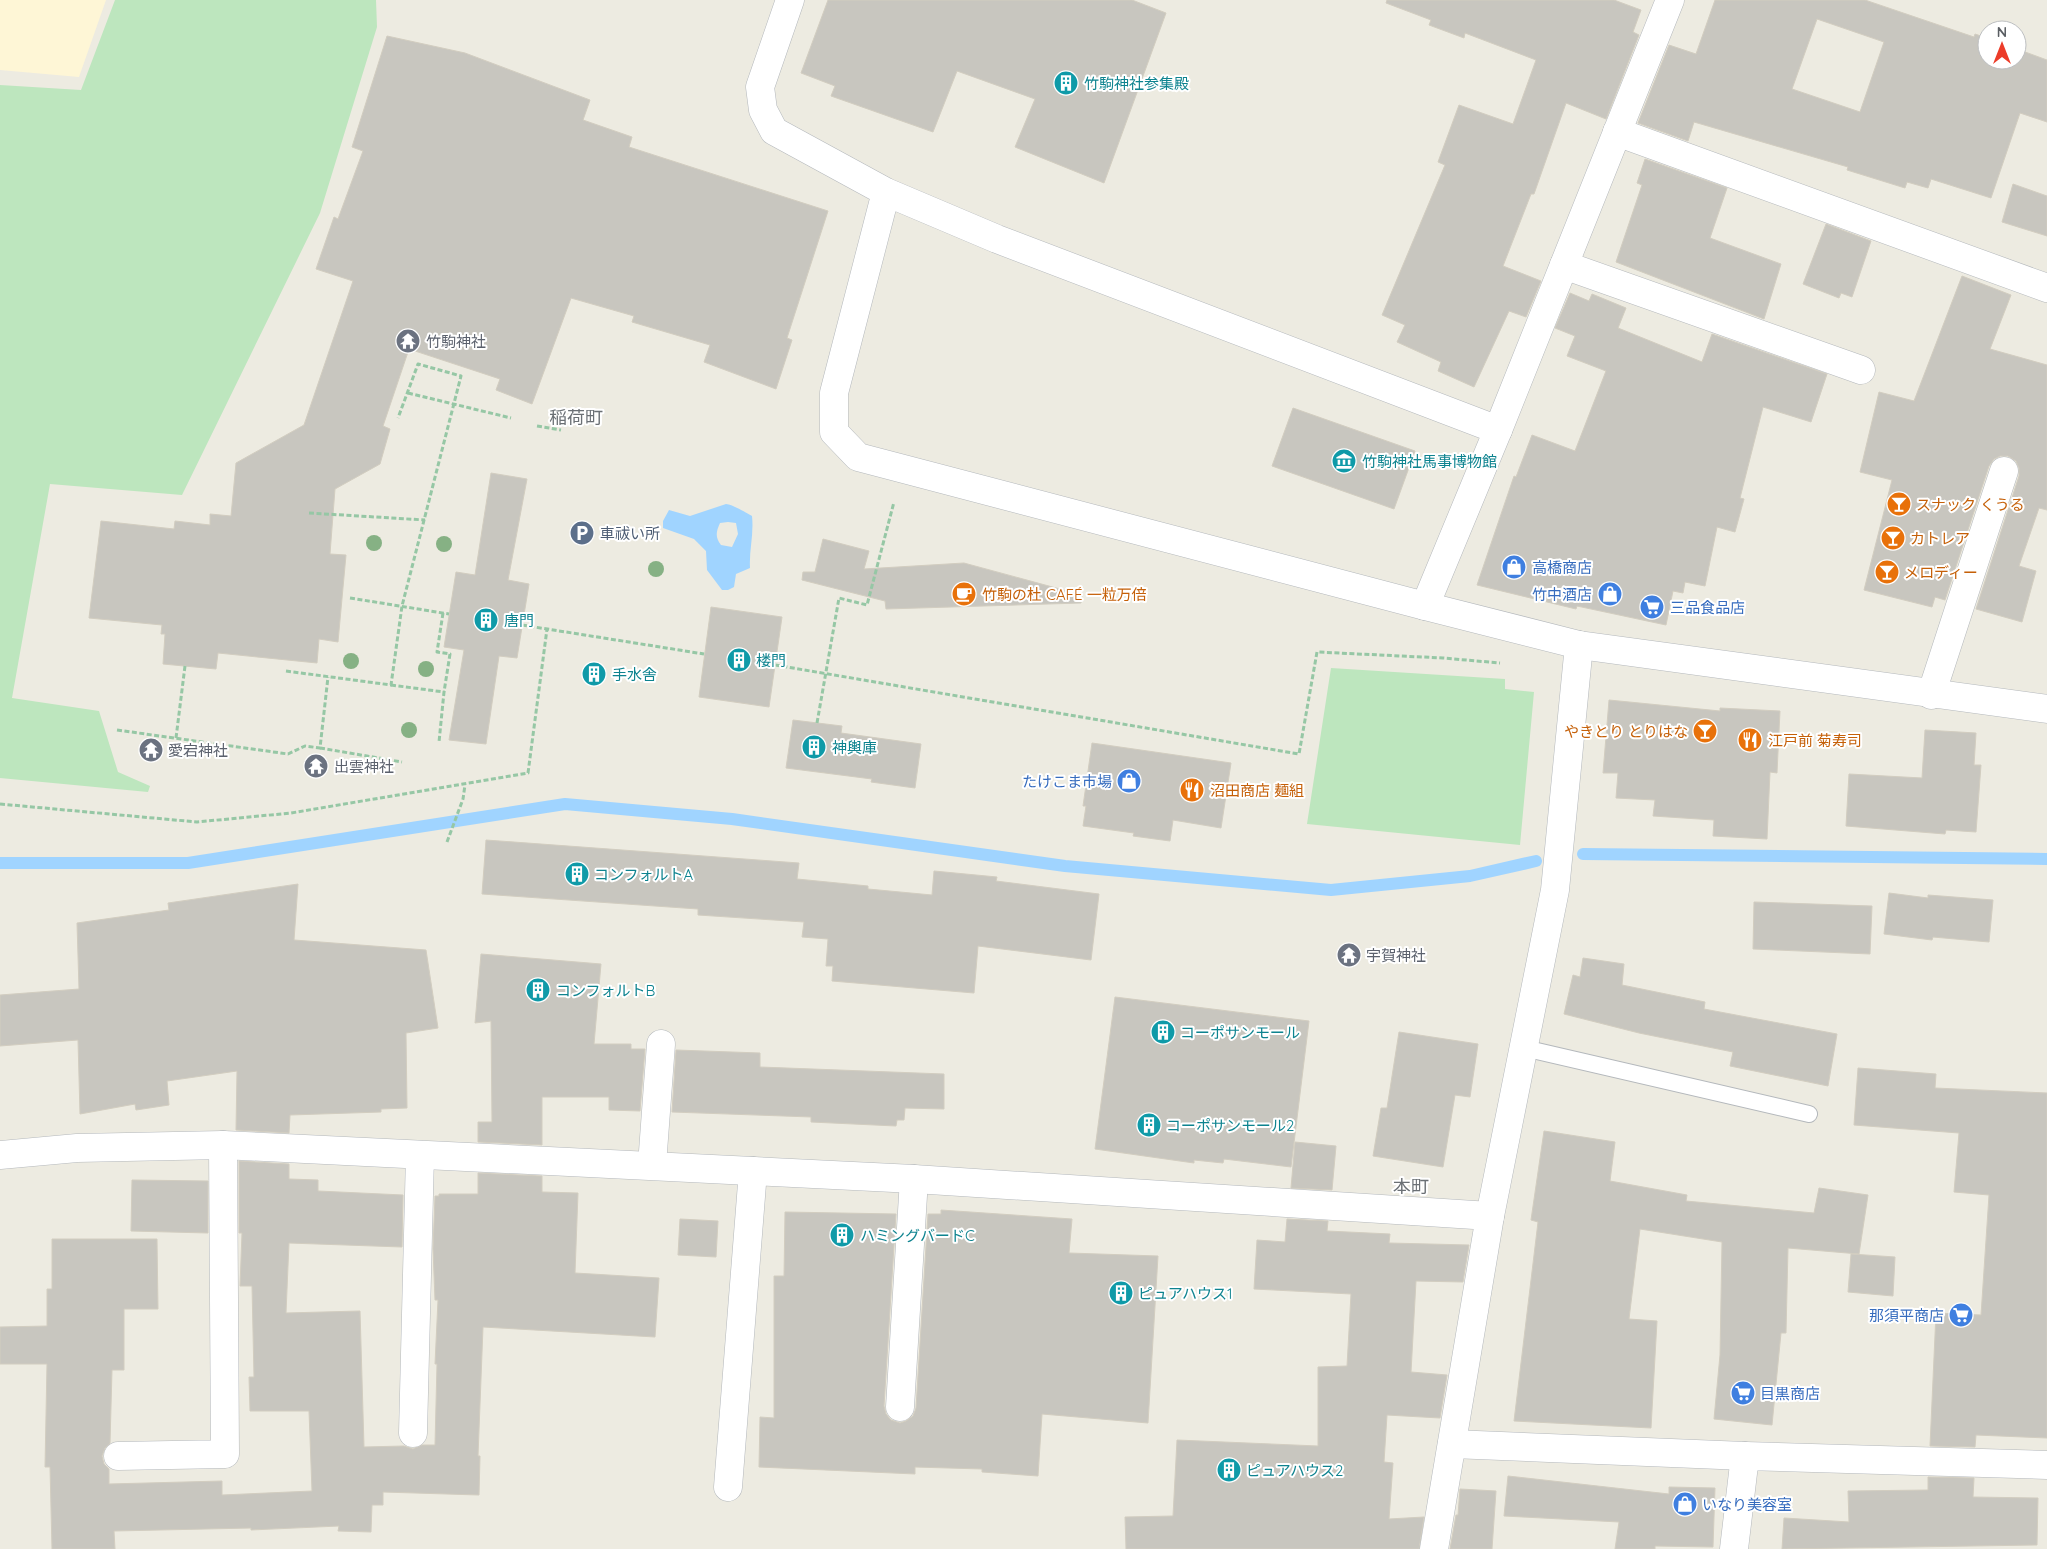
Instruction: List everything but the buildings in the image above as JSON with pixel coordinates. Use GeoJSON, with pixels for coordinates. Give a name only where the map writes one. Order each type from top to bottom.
{"type":"FeatureCollection","features":[{"type":"Feature","properties":{"kind":"street"},"geometry":{"type":"LineString","coordinates":[[790,0],[760,87],[764,110],[774,130],[886,192],[997,239],[1498,430]]}},
{"type":"Feature","properties":{"kind":"street"},"geometry":{"type":"LineString","coordinates":[[1425,606],[1498,430],[1670,0]]}},
{"type":"Feature","properties":{"kind":"street"},"geometry":{"type":"LineString","coordinates":[[1617,132],[2047,288]]}},
{"type":"Feature","properties":{"kind":"street"},"geometry":{"type":"LineString","coordinates":[[886,192],[834,393],[834,432],[858,457],[1579,645],[1931,695],[2047,709]]}},
{"type":"Feature","properties":{"kind":"street"},"geometry":{"type":"LineString","coordinates":[[1564,265],[1861,370]]}},
{"type":"Feature","properties":{"kind":"street"},"geometry":{"type":"LineString","coordinates":[[1931,695],[2004,471]]}},
{"type":"Feature","properties":{"kind":"street"},"geometry":{"type":"LineString","coordinates":[[1434,1549],[1490,1216],[1555,890],[1579,645]]}},
{"type":"Feature","properties":{"kind":"street"},"geometry":{"type":"LineString","coordinates":[[652,1165],[661,1044]]}},
{"type":"Feature","properties":{"kind":"street"},"geometry":{"type":"LineString","coordinates":[[0,1154],[77,1148],[223,1145],[914,1179],[1490,1216]]}},
{"type":"Feature","properties":{"kind":"street"},"geometry":{"type":"LineString","coordinates":[[118,1456],[225,1454],[223,1145]]}},
{"type":"Feature","properties":{"kind":"street"},"geometry":{"type":"LineString","coordinates":[[413,1433],[420,1155]]}},
{"type":"Feature","properties":{"kind":"street"},"geometry":{"type":"LineString","coordinates":[[728,1487],[753,1171]]}},
{"type":"Feature","properties":{"kind":"street"},"geometry":{"type":"LineString","coordinates":[[900,1407],[914,1179]]}},
{"type":"Feature","properties":{"kind":"street"},"geometry":{"type":"LineString","coordinates":[[1452,1444],[1745,1456],[2047,1465]]}},
{"type":"Feature","properties":{"kind":"street"},"geometry":{"type":"LineString","coordinates":[[1734,1549],[1745,1456]]}},
{"type":"Feature","properties":{"kind":"lane"},"geometry":{"type":"LineString","coordinates":[[1524,1048],[1808,1114]]}},
{"type":"Feature","properties":{"kind":"path"},"geometry":{"type":"LineString","coordinates":[[391,685],[402,606],[461,376],[418,364],[398,418]]}},
{"type":"Feature","properties":{"kind":"path"},"geometry":{"type":"LineString","coordinates":[[408,393],[454,406],[511,418]]}},
{"type":"Feature","properties":{"kind":"path"},"geometry":{"type":"LineString","coordinates":[[537,426],[560,430]]}},
{"type":"Feature","properties":{"kind":"path"},"geometry":{"type":"LineString","coordinates":[[817,723],[839,598],[867,605],[903,470]]}},
{"type":"Feature","properties":{"kind":"path"},"geometry":{"type":"LineString","coordinates":[[309,513],[424,520]]}},
{"type":"Feature","properties":{"kind":"path"},"geometry":{"type":"LineString","coordinates":[[350,598],[450,614]]}},
{"type":"Feature","properties":{"kind":"path"},"geometry":{"type":"LineString","coordinates":[[439,742],[450,654],[437,652],[443,613]]}},
{"type":"Feature","properties":{"kind":"path"},"geometry":{"type":"LineString","coordinates":[[522,625],[704,654]]}},
{"type":"Feature","properties":{"kind":"path"},"geometry":{"type":"LineString","coordinates":[[0,804],[197,822],[291,813],[528,773],[547,629]]}},
{"type":"Feature","properties":{"kind":"path"},"geometry":{"type":"LineString","coordinates":[[775,665],[1299,754],[1317,652],[1443,658],[1509,664]]}},
{"type":"Feature","properties":{"kind":"path"},"geometry":{"type":"LineString","coordinates":[[176,738],[185,666]]}},
{"type":"Feature","properties":{"kind":"path"},"geometry":{"type":"LineString","coordinates":[[286,671],[444,692]]}},
{"type":"Feature","properties":{"kind":"path"},"geometry":{"type":"LineString","coordinates":[[320,748],[328,677]]}},
{"type":"Feature","properties":{"kind":"path"},"geometry":{"type":"LineString","coordinates":[[117,730],[288,754],[306,746],[402,762]]}},
{"type":"Feature","properties":{"kind":"path"},"geometry":{"type":"LineString","coordinates":[[447,842],[463,799],[465,785]]}},
{"type":"Feature","properties":{"kind":"shaded area"},"geometry":{"type":"Polygon","coordinates":[[[0,0],[106,0],[79,77],[0,70],[0,0]]]}},
{"type":"Feature","properties":{"kind":"green space"},"geometry":{"type":"Polygon","coordinates":[[[115,0],[376,0],[377,27],[320,213],[182,495],[50,484],[12,698],[99,711],[118,772],[150,786],[148,792],[0,778],[0,85],[81,90],[115,0]]]}},
{"type":"Feature","properties":{"kind":"green space"},"geometry":{"type":"Polygon","coordinates":[[[1331,668],[1505,679],[1505,689],[1534,692],[1520,845],[1307,824],[1331,668]]]}},
{"type":"Feature","properties":{"kind":"water"},"geometry":{"type":"Polygon","coordinates":[[[726,504],[752,516],[750,568],[736,574],[734,587],[722,590],[707,570],[706,551],[694,539],[663,528],[663,521],[669,510],[690,516],[726,504]],[[720,523],[717,534],[721,545],[732,547],[738,534],[736,523],[720,523]]]}},
{"type":"Feature","properties":{"kind":"waterway"},"geometry":{"type":"LineString","coordinates":[[0,863],[188,863],[565,804],[732,819],[1065,866],[1331,890],[1470,876],[1536,861]]}},
{"type":"Feature","properties":{"kind":"waterway"},"geometry":{"type":"LineString","coordinates":[[1583,854],[2047,859]]}},
{"type":"Feature","properties":{"kind":"place","name":"竹駒神社参集殿"},"geometry":{"type":"Point","coordinates":[1066,83]}},
{"type":"Feature","properties":{"kind":"place","name":"竹駒神社"},"geometry":{"type":"Point","coordinates":[408,341]}},
{"type":"Feature","properties":{"kind":"place","name":"竹駒神社馬事博物館"},"geometry":{"type":"Point","coordinates":[1344,461]}},
{"type":"Feature","properties":{"kind":"place","name":"スナック くうる"},"geometry":{"type":"Point","coordinates":[1899,504]}},
{"type":"Feature","properties":{"kind":"place","name":"車祓い所"},"geometry":{"type":"Point","coordinates":[582,533]}},
{"type":"Feature","properties":{"kind":"place","name":"カトレア"},"geometry":{"type":"Point","coordinates":[1893,538]}},
{"type":"Feature","properties":{"kind":"place","name":"高橋商店"},"geometry":{"type":"Point","coordinates":[1514,567]}},
{"type":"Feature","properties":{"kind":"place","name":"メロディー"},"geometry":{"type":"Point","coordinates":[1887,572]}},
{"type":"Feature","properties":{"kind":"place","name":"竹駒の杜 CAFÉ 一粒万倍"},"geometry":{"type":"Point","coordinates":[964,594]}},
{"type":"Feature","properties":{"kind":"place","name":"竹中酒店"},"geometry":{"type":"Point","coordinates":[1610,594]}},
{"type":"Feature","properties":{"kind":"place","name":"三品食品店"},"geometry":{"type":"Point","coordinates":[1652,607]}},
{"type":"Feature","properties":{"kind":"place","name":"唐門"},"geometry":{"type":"Point","coordinates":[486,620]}},
{"type":"Feature","properties":{"kind":"place","name":"楼門"},"geometry":{"type":"Point","coordinates":[739,660]}},
{"type":"Feature","properties":{"kind":"place","name":"手水舎"},"geometry":{"type":"Point","coordinates":[594,674]}},
{"type":"Feature","properties":{"kind":"place","name":"やきとり とりはな"},"geometry":{"type":"Point","coordinates":[1705,731]}},
{"type":"Feature","properties":{"kind":"place","name":"江戸前 菊寿司"},"geometry":{"type":"Point","coordinates":[1750,740]}},
{"type":"Feature","properties":{"kind":"place","name":"神輿庫"},"geometry":{"type":"Point","coordinates":[814,747]}},
{"type":"Feature","properties":{"kind":"place","name":"愛宕神社"},"geometry":{"type":"Point","coordinates":[151,750]}},
{"type":"Feature","properties":{"kind":"place","name":"出雲神社"},"geometry":{"type":"Point","coordinates":[316,766]}},
{"type":"Feature","properties":{"kind":"place","name":"たけこま市場"},"geometry":{"type":"Point","coordinates":[1129,781]}},
{"type":"Feature","properties":{"kind":"place","name":"沼田商店 麺組"},"geometry":{"type":"Point","coordinates":[1192,790]}},
{"type":"Feature","properties":{"kind":"place","name":"コンフォルトA"},"geometry":{"type":"Point","coordinates":[577,874]}},
{"type":"Feature","properties":{"kind":"place","name":"宇賀神社"},"geometry":{"type":"Point","coordinates":[1349,955]}},
{"type":"Feature","properties":{"kind":"place","name":"コンフォルトB"},"geometry":{"type":"Point","coordinates":[538,990]}},
{"type":"Feature","properties":{"kind":"place","name":"コーポサンモール"},"geometry":{"type":"Point","coordinates":[1163,1032]}},
{"type":"Feature","properties":{"kind":"place","name":"コーポサンモール2"},"geometry":{"type":"Point","coordinates":[1149,1125]}},
{"type":"Feature","properties":{"kind":"place","name":"ハミングバードC"},"geometry":{"type":"Point","coordinates":[842,1235]}},
{"type":"Feature","properties":{"kind":"place","name":"ピュアハウス1"},"geometry":{"type":"Point","coordinates":[1121,1293]}},
{"type":"Feature","properties":{"kind":"place","name":"那須平商店"},"geometry":{"type":"Point","coordinates":[1961,1315]}},
{"type":"Feature","properties":{"kind":"place","name":"目黒商店"},"geometry":{"type":"Point","coordinates":[1743,1393]}},
{"type":"Feature","properties":{"kind":"place","name":"ピュアハウス2"},"geometry":{"type":"Point","coordinates":[1229,1470]}},
{"type":"Feature","properties":{"kind":"place","name":"いなり美容室"},"geometry":{"type":"Point","coordinates":[1685,1504]}},
{"type":"Feature","properties":{"kind":"district","name":"稲荷町"},"geometry":{"type":"Point","coordinates":[576,417]}},
{"type":"Feature","properties":{"kind":"district","name":"本町"},"geometry":{"type":"Point","coordinates":[1411,1186]}}]}
